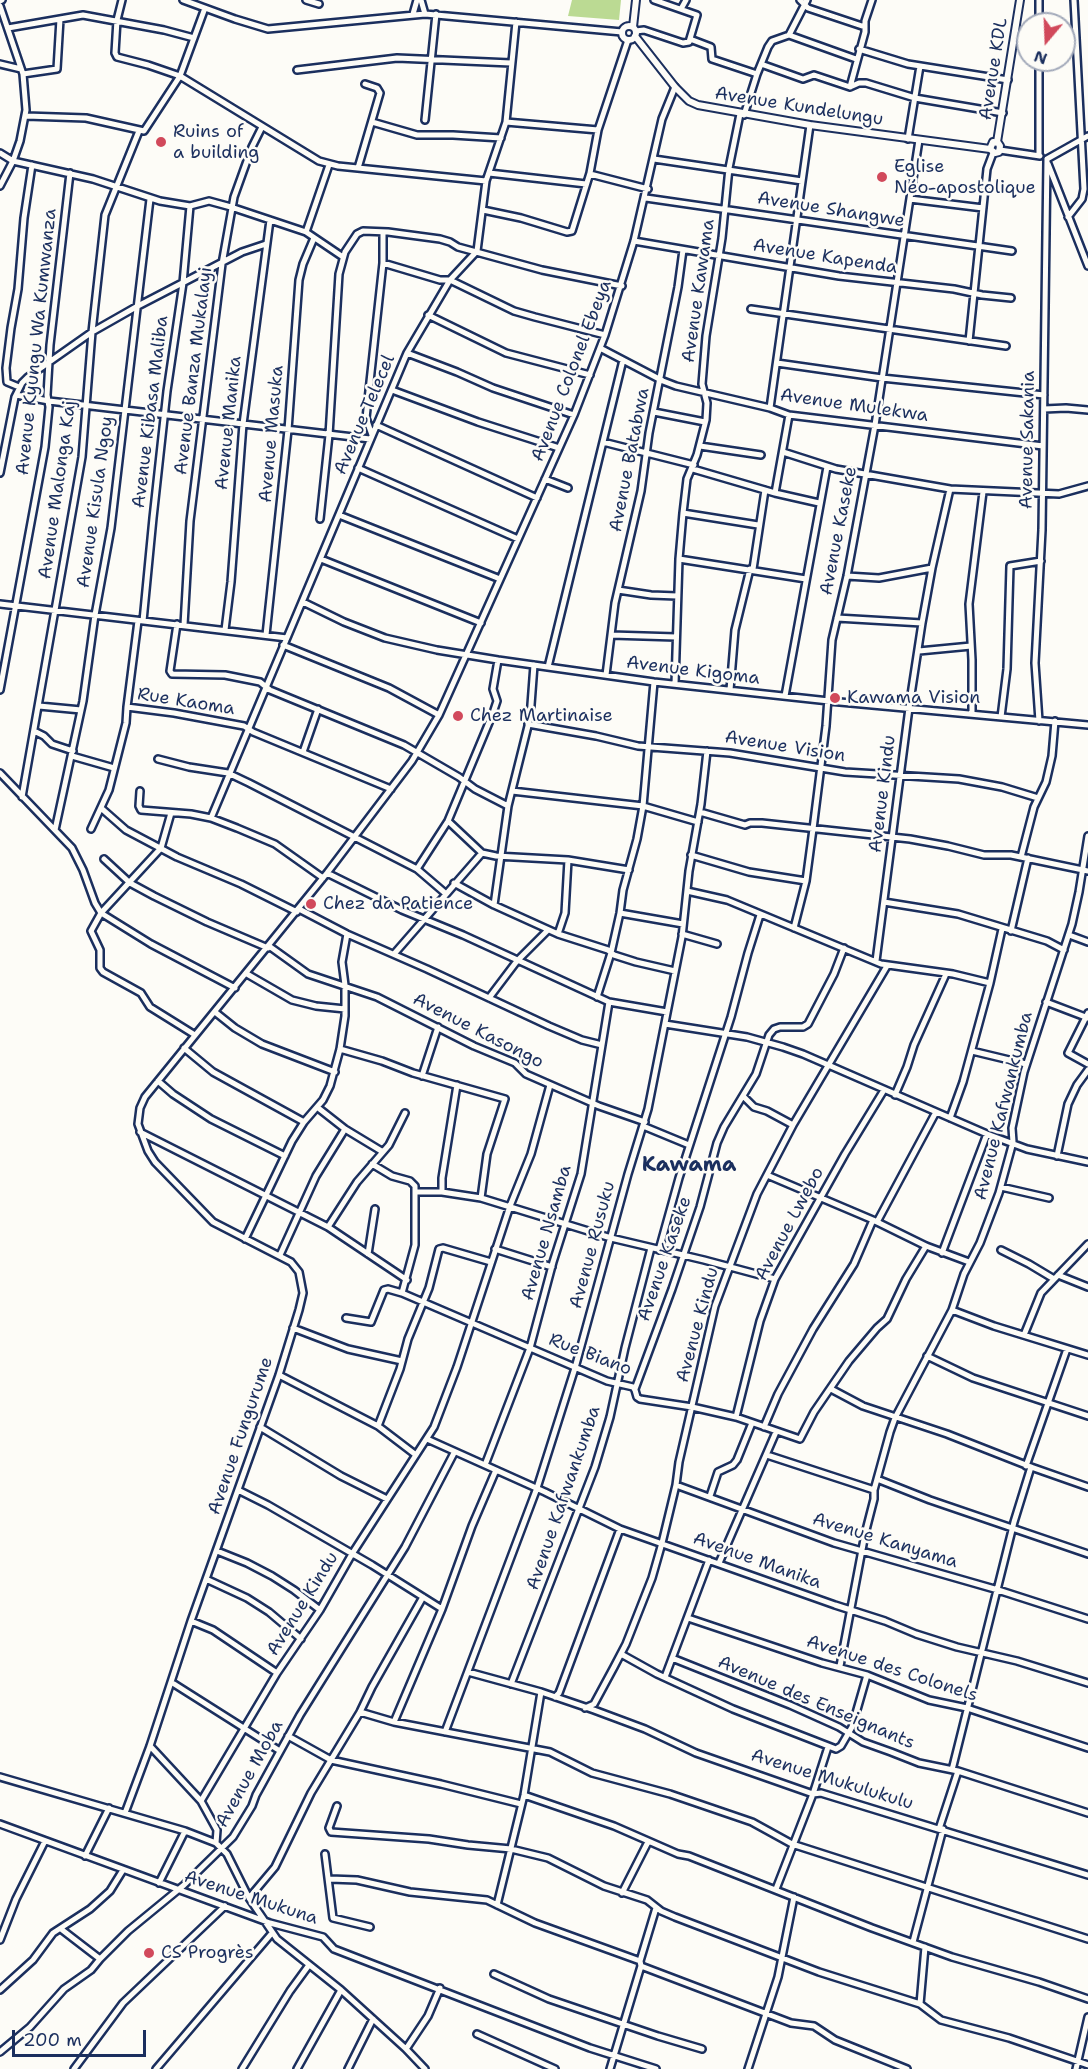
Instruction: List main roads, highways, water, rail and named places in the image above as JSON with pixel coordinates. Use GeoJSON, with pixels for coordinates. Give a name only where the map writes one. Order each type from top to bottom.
{"type":"FeatureCollection","features":[{"type":"Feature","properties":{"kind":"place","name":"Ruins of a building"},"geometry":{"type":"Point","coordinates":[161,142]}},
{"type":"Feature","properties":{"kind":"place","name":"Eglise Néo-apostolique"},"geometry":{"type":"Point","coordinates":[882,177]}},
{"type":"Feature","properties":{"kind":"place","name":"Kawama Vision"},"geometry":{"type":"Point","coordinates":[835,698]}},
{"type":"Feature","properties":{"kind":"place","name":"Chez Martinaise"},"geometry":{"type":"Point","coordinates":[458,716]}},
{"type":"Feature","properties":{"kind":"place","name":"Chez da Patience"},"geometry":{"type":"Point","coordinates":[311,904]}},
{"type":"Feature","properties":{"kind":"place","name":"CS Progrès"},"geometry":{"type":"Point","coordinates":[149,1953]}},
{"type":"Feature","properties":{"kind":"district","name":"Kawama"},"geometry":{"type":"Point","coordinates":[689,1166]}}]}
